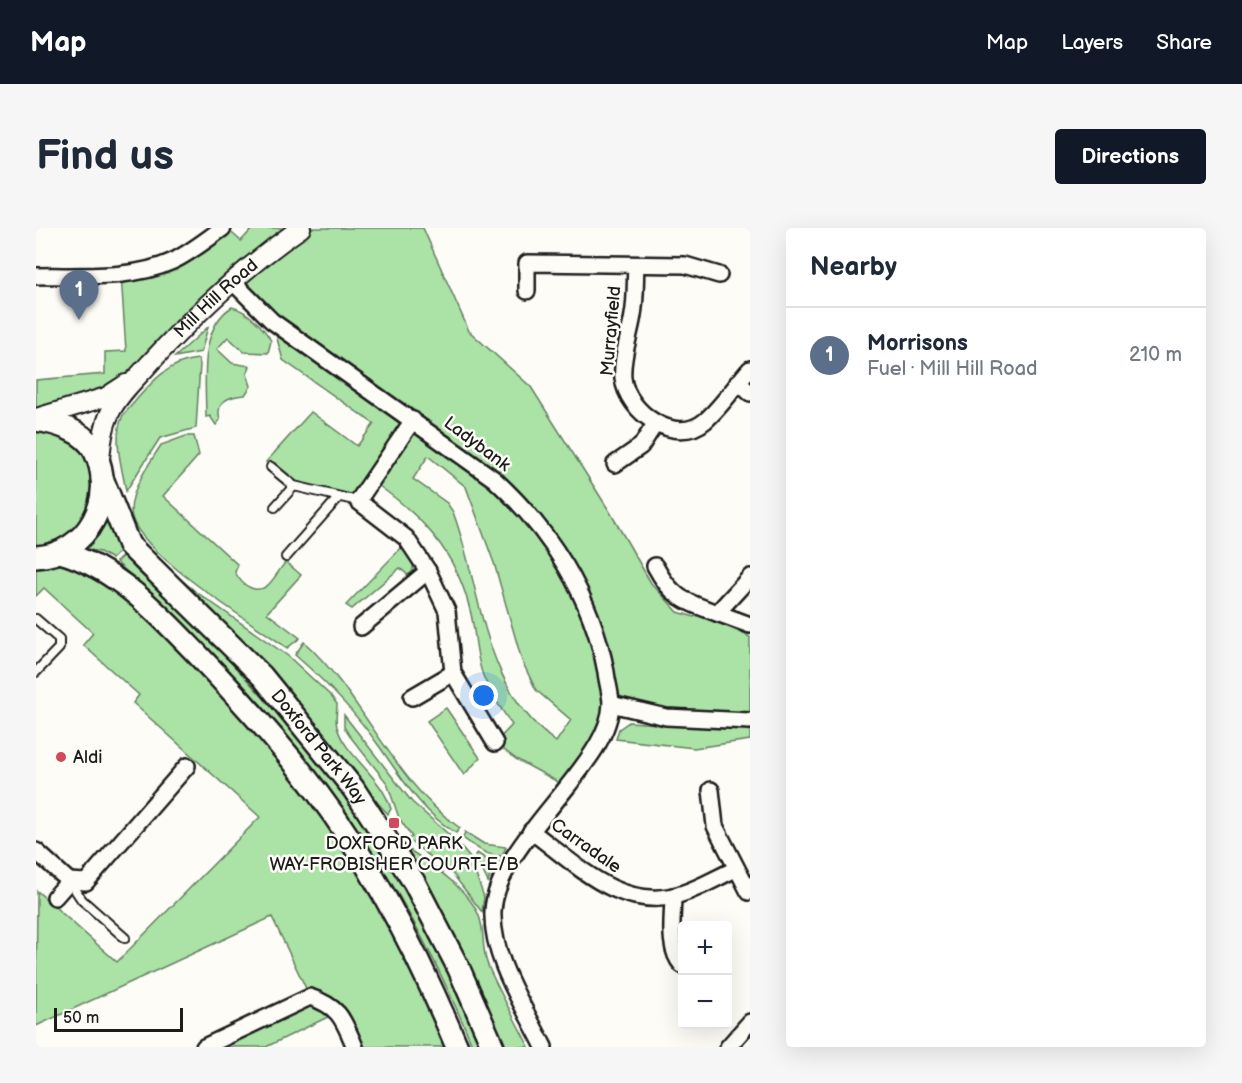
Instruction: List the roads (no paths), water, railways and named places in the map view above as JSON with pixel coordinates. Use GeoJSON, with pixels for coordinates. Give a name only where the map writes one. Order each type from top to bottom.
{"type":"FeatureCollection","features":[{"type":"Feature","properties":{"kind":"main road","name":"Doxford Park Way"},"geometry":{"type":"LineString","coordinates":[[36,419],[58,424],[73,432],[94,450],[100,474],[129,545],[262,676],[353,788],[414,882],[459,969],[493,1047]]}},
{"type":"Feature","properties":{"kind":"main road"},"geometry":{"type":"LineString","coordinates":[[36,557],[60,552],[85,535],[93,524],[101,502],[100,474]]}},
{"type":"Feature","properties":{"kind":"main road","name":"Doxford Park Way"},"geometry":{"type":"LineString","coordinates":[[60,552],[83,559],[112,574],[180,636],[242,701],[317,792],[369,869],[413,948],[457,1047]]}},
{"type":"Feature","properties":{"kind":"street"},"geometry":{"type":"LineString","coordinates":[[36,276],[121,274],[148,270],[173,261],[223,228]]}},
{"type":"Feature","properties":{"kind":"street","name":"Mill Hill Road"},"geometry":{"type":"LineString","coordinates":[[100,474],[102,444],[110,413],[138,377],[185,326],[232,281],[262,255],[301,228]]}},
{"type":"Feature","properties":{"kind":"street","name":"Murrayfield"},"geometry":{"type":"LineString","coordinates":[[527,291],[527,263],[685,265],[719,275]]}},
{"type":"Feature","properties":{"kind":"street","name":"Murrayfield"},"geometry":{"type":"LineString","coordinates":[[636,265],[633,314],[623,379],[631,400],[645,418],[655,424]]}},
{"type":"Feature","properties":{"kind":"street","name":"Ladybank"},"geometry":{"type":"LineString","coordinates":[[232,281],[272,321],[494,479],[525,507],[572,573],[599,642],[611,704],[604,733],[587,760],[531,831]]}},
{"type":"Feature","properties":{"kind":"street"},"geometry":{"type":"LineString","coordinates":[[615,464],[641,446],[655,424],[685,428],[704,423],[750,369]]}},
{"type":"Feature","properties":{"kind":"street","name":"Mill Hill Road"},"geometry":{"type":"LineString","coordinates":[[36,419],[106,397],[138,377]]}},
{"type":"Feature","properties":{"kind":"street"},"geometry":{"type":"LineString","coordinates":[[738,382],[750,393]]}},
{"type":"Feature","properties":{"kind":"street"},"geometry":{"type":"LineString","coordinates":[[413,420],[358,501],[406,538],[428,571],[447,611],[453,673],[495,743]]}},
{"type":"Feature","properties":{"kind":"street"},"geometry":{"type":"LineString","coordinates":[[655,566],[668,589],[691,604],[750,626]]}},
{"type":"Feature","properties":{"kind":"street"},"geometry":{"type":"LineString","coordinates":[[361,627],[428,571]]}},
{"type":"Feature","properties":{"kind":"street"},"geometry":{"type":"LineString","coordinates":[[717,613],[750,577]]}},
{"type":"Feature","properties":{"kind":"street"},"geometry":{"type":"LineString","coordinates":[[412,697],[453,673]]}},
{"type":"Feature","properties":{"kind":"street"},"geometry":{"type":"LineString","coordinates":[[611,704],[666,717],[750,721]]}},
{"type":"Feature","properties":{"kind":"street"},"geometry":{"type":"LineString","coordinates":[[36,851],[69,880],[86,882],[187,766]]}},
{"type":"Feature","properties":{"kind":"street"},"geometry":{"type":"LineString","coordinates":[[711,790],[715,826],[749,892]]}},
{"type":"Feature","properties":{"kind":"street","name":"Carradale"},"geometry":{"type":"LineString","coordinates":[[544,1047],[501,958],[494,911],[504,878],[531,831],[602,884],[639,899],[673,896],[736,869]]}},
{"type":"Feature","properties":{"kind":"street"},"geometry":{"type":"LineString","coordinates":[[55,897],[69,880]]}},
{"type":"Feature","properties":{"kind":"street"},"geometry":{"type":"LineString","coordinates":[[673,896],[674,948],[678,961]]}},
{"type":"Feature","properties":{"kind":"street"},"geometry":{"type":"LineString","coordinates":[[204,1047],[310,997],[330,1004],[342,1018],[355,1047]]}},
{"type":"Feature","properties":{"kind":"street"},"geometry":{"type":"LineString","coordinates":[[728,1047],[750,1022]]}},
{"type":"Feature","properties":{"kind":"lane"},"geometry":{"type":"LineString","coordinates":[[271,467],[294,486],[358,501]]}},
{"type":"Feature","properties":{"kind":"lane"},"geometry":{"type":"LineString","coordinates":[[275,507],[294,486]]}},
{"type":"Feature","properties":{"kind":"lane"},"geometry":{"type":"LineString","coordinates":[[286,557],[339,497]]}},
{"type":"Feature","properties":{"kind":"lane"},"geometry":{"type":"LineString","coordinates":[[36,619],[59,639],[59,648],[36,672]]}},
{"type":"Feature","properties":{"kind":"lane"},"geometry":{"type":"LineString","coordinates":[[69,880],[82,900],[125,938]]}},
{"type":"Feature","properties":{"kind":"place","name":"Morrisons"},"geometry":{"type":"Point","coordinates":[79,320]}},
{"type":"Feature","properties":{"kind":"place","name":"Aldi"},"geometry":{"type":"Point","coordinates":[61,757]}},
{"type":"Feature","properties":{"kind":"place","name":"DOXFORD PARK WAY-FROBISHER COURT-E/B"},"geometry":{"type":"Point","coordinates":[394,823]}}]}
